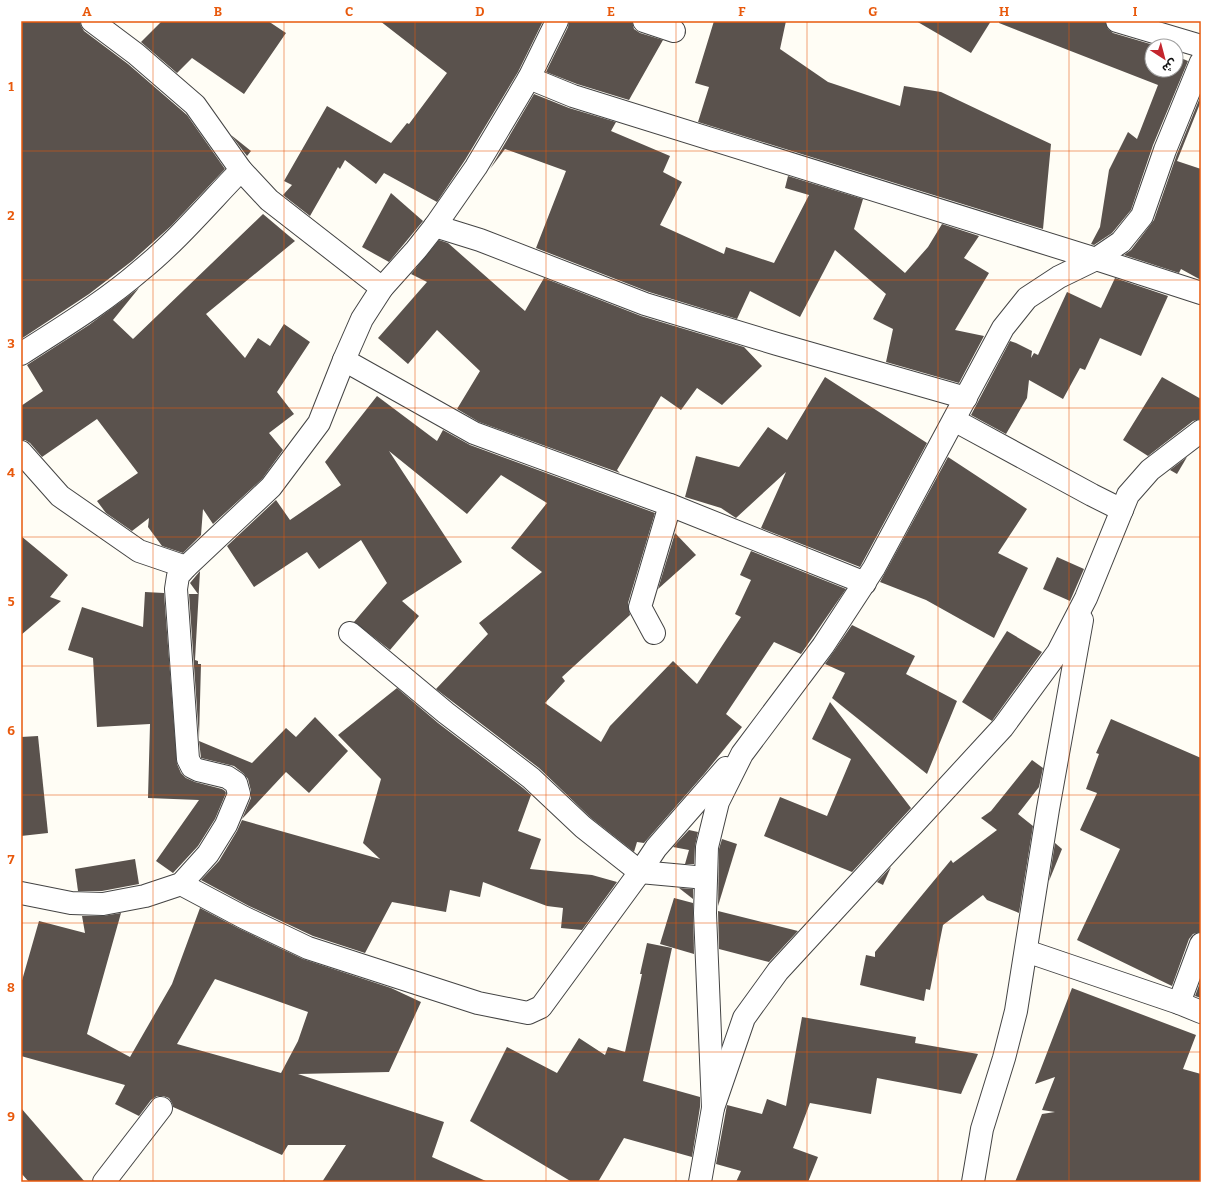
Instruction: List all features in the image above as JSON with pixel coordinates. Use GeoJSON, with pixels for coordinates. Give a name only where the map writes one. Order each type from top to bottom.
{"type":"FeatureCollection","features":[{"type":"Feature","properties":{"kind":"street"},"geometry":{"type":"LineString","coordinates":[[92,21],[136,54],[195,105],[241,170],[269,200],[382,288]]}},
{"type":"Feature","properties":{"kind":"street"},"geometry":{"type":"LineString","coordinates":[[21,893],[71,903],[103,904],[145,896],[181,884],[208,854],[226,825],[239,794],[236,783],[227,777],[198,770],[192,767],[188,759],[176,590],[178,576],[271,487],[319,423],[362,319],[382,288],[435,226],[476,166],[529,78],[557,21]]}},
{"type":"Feature","properties":{"kind":"street"},"geometry":{"type":"LineString","coordinates":[[644,21],[674,31]]}},
{"type":"Feature","properties":{"kind":"street"},"geometry":{"type":"LineString","coordinates":[[1117,21],[1201,46]]}},
{"type":"Feature","properties":{"kind":"street"},"geometry":{"type":"LineString","coordinates":[[713,1108],[705,913],[707,847],[718,802],[742,754],[823,646],[865,583],[1003,328],[1027,298],[1059,277],[1096,259],[1121,242],[1142,216],[1165,150],[1201,62]]}},
{"type":"Feature","properties":{"kind":"street"},"geometry":{"type":"LineString","coordinates":[[529,78],[573,96],[1201,293]]}},
{"type":"Feature","properties":{"kind":"street"},"geometry":{"type":"LineString","coordinates":[[21,354],[101,302],[140,271],[170,244],[241,170]]}},
{"type":"Feature","properties":{"kind":"street"},"geometry":{"type":"LineString","coordinates":[[435,226],[480,240],[645,304],[777,344],[966,398]]}},
{"type":"Feature","properties":{"kind":"street"},"geometry":{"type":"LineString","coordinates":[[1059,277],[1063,249]]}},
{"type":"Feature","properties":{"kind":"street"},"geometry":{"type":"LineString","coordinates":[[344,360],[474,433],[670,505],[865,583]]}},
{"type":"Feature","properties":{"kind":"street"},"geometry":{"type":"LineString","coordinates":[[954,420],[1122,510]]}},
{"type":"Feature","properties":{"kind":"street"},"geometry":{"type":"LineString","coordinates":[[700,1182],[713,1108],[744,1018],[778,971],[1003,727],[1058,652],[1086,598],[1128,495],[1150,470],[1201,431]]}},
{"type":"Feature","properties":{"kind":"street"},"geometry":{"type":"LineString","coordinates":[[21,452],[60,496],[139,551],[186,567]]}},
{"type":"Feature","properties":{"kind":"street"},"geometry":{"type":"LineString","coordinates":[[654,633],[640,607],[670,505]]}},
{"type":"Feature","properties":{"kind":"street"},"geometry":{"type":"LineString","coordinates":[[973,1182],[982,1129],[1004,1058],[1016,1011],[1048,809],[1086,598]]}},
{"type":"Feature","properties":{"kind":"street"},"geometry":{"type":"LineString","coordinates":[[350,633],[446,713],[531,778],[583,827],[640,872],[706,878]]}},
{"type":"Feature","properties":{"kind":"street"},"geometry":{"type":"LineString","coordinates":[[181,884],[243,917],[308,948],[478,1003],[528,1013],[541,1007],[656,848],[754,737]]}},
{"type":"Feature","properties":{"kind":"street"},"geometry":{"type":"LineString","coordinates":[[1179,1003],[1201,944]]}},
{"type":"Feature","properties":{"kind":"street"},"geometry":{"type":"LineString","coordinates":[[1026,951],[1179,1003],[1201,1012]]}},
{"type":"Feature","properties":{"kind":"street"},"geometry":{"type":"LineString","coordinates":[[104,1182],[161,1108]]}},
{"type":"Feature","properties":{"kind":"building"},"geometry":{"type":"Polygon","coordinates":[[[21,21],[80,21],[84,31],[128,64],[187,115],[225,169],[171,226],[132,261],[89,294],[21,339],[21,21]]]}},
{"type":"Feature","properties":{"kind":"building"},"geometry":{"type":"Polygon","coordinates":[[[162,21],[268,21],[286,33],[244,94],[192,58],[177,73],[141,42],[162,21]]]}},
{"type":"Feature","properties":{"kind":"building"},"geometry":{"type":"Polygon","coordinates":[[[380,21],[543,21],[518,72],[465,160],[437,202],[384,173],[376,184],[345,160],[340,169],[338,167],[310,216],[283,195],[292,185],[284,181],[327,106],[391,143],[407,123],[409,124],[447,73],[380,21]]]}},
{"type":"Feature","properties":{"kind":"building"},"geometry":{"type":"Polygon","coordinates":[[[569,21],[632,21],[634,29],[640,33],[663,40],[629,100],[577,84],[546,72],[568,27],[569,21]]]}},
{"type":"Feature","properties":{"kind":"building"},"geometry":{"type":"Polygon","coordinates":[[[714,21],[786,21],[780,49],[828,82],[900,106],[904,86],[941,92],[1051,144],[1043,229],[698,122],[709,87],[695,83],[714,21]]]}},
{"type":"Feature","properties":{"kind":"building"},"geometry":{"type":"Polygon","coordinates":[[[916,21],[991,21],[971,53],[916,21]]]}},
{"type":"Feature","properties":{"kind":"building"},"geometry":{"type":"Polygon","coordinates":[[[999,21],[1105,21],[1108,29],[1113,33],[1144,42],[1144,78],[1181,78],[1153,145],[1131,210],[1112,233],[1094,245],[1091,244],[1100,227],[1109,170],[1128,132],[1137,139],[1158,85],[999,23],[999,21]]]}},
{"type":"Feature","properties":{"kind":"building"},"geometry":{"type":"Polygon","coordinates":[[[1184,59],[1188,61],[1184,71],[1184,59]]]}},
{"type":"Feature","properties":{"kind":"building"},"geometry":{"type":"Polygon","coordinates":[[[534,94],[569,108],[616,122],[611,131],[670,156],[663,172],[682,182],[660,225],[724,254],[726,247],[774,263],[809,195],[785,188],[788,176],[863,199],[854,229],[905,273],[928,247],[942,224],[979,236],[964,258],[989,273],[955,330],[984,336],[959,383],[886,362],[893,329],[873,319],[886,294],[835,250],[800,317],[750,291],[737,319],[649,292],[536,248],[566,171],[505,149],[490,169],[534,94]]]}},
{"type":"Feature","properties":{"kind":"building"},"geometry":{"type":"Polygon","coordinates":[[[1201,95],[1201,101],[1177,161],[1201,169],[1201,280],[1181,269],[1179,273],[1124,255],[1131,250],[1154,220],[1177,154],[1201,95]]]}},
{"type":"Feature","properties":{"kind":"building"},"geometry":{"type":"Polygon","coordinates":[[[231,135],[251,151],[247,156],[231,135]]]}},
{"type":"Feature","properties":{"kind":"building"},"geometry":{"type":"Polygon","coordinates":[[[391,193],[423,221],[389,262],[362,247],[391,193]]]}},
{"type":"Feature","properties":{"kind":"building"},"geometry":{"type":"Polygon","coordinates":[[[263,214],[295,241],[206,314],[245,358],[258,338],[270,346],[284,324],[310,342],[277,392],[294,414],[269,433],[283,450],[262,479],[213,524],[203,509],[201,535],[183,553],[162,546],[148,527],[149,518],[132,531],[106,513],[97,501],[138,473],[97,419],[42,457],[30,443],[25,440],[21,440],[21,406],[43,391],[27,365],[89,325],[139,288],[113,320],[133,339],[263,214]]]}},
{"type":"Feature","properties":{"kind":"building"},"geometry":{"type":"Polygon","coordinates":[[[439,240],[448,243],[525,311],[544,278],[641,316],[744,347],[762,366],[722,405],[697,388],[681,410],[661,396],[617,470],[620,473],[479,422],[457,409],[480,371],[437,330],[408,364],[378,338],[427,282],[411,274],[439,240]]]}},
{"type":"Feature","properties":{"kind":"building"},"geometry":{"type":"Polygon","coordinates":[[[1115,278],[1168,296],[1141,356],[1100,338],[1085,370],[1080,368],[1063,399],[1029,380],[1027,398],[1006,434],[971,415],[1010,341],[1032,351],[1031,358],[1034,353],[1038,355],[1067,292],[1101,308],[1115,278]]]}},
{"type":"Feature","properties":{"kind":"building"},"geometry":{"type":"Polygon","coordinates":[[[825,377],[927,443],[860,567],[761,528],[786,472],[736,518],[721,508],[685,497],[696,456],[739,467],[768,427],[787,440],[825,377]]]}},
{"type":"Feature","properties":{"kind":"building"},"geometry":{"type":"Polygon","coordinates":[[[1162,377],[1201,399],[1201,419],[1193,421],[1148,456],[1123,440],[1162,377]]]}},
{"type":"Feature","properties":{"kind":"building"},"geometry":{"type":"Polygon","coordinates":[[[377,396],[437,441],[443,430],[470,445],[655,513],[628,603],[630,615],[562,677],[565,681],[545,703],[601,742],[610,726],[673,661],[697,684],[741,617],[735,614],[751,580],[740,575],[751,551],[846,589],[801,654],[774,642],[726,714],[742,727],[705,773],[644,843],[637,842],[634,852],[591,818],[539,768],[436,689],[488,634],[479,623],[542,572],[511,548],[547,503],[501,475],[467,514],[389,451],[462,562],[402,601],[419,616],[390,650],[354,622],[387,583],[361,540],[319,569],[307,552],[254,587],[227,546],[276,500],[290,520],[341,485],[325,462],[377,396]]]}},
{"type":"Feature","properties":{"kind":"building"},"geometry":{"type":"Polygon","coordinates":[[[948,457],[1027,509],[998,553],[1028,568],[994,638],[926,600],[880,582],[948,457]]]}},
{"type":"Feature","properties":{"kind":"building"},"geometry":{"type":"Polygon","coordinates":[[[1187,457],[1177,474],[1170,470],[1187,457]]]}},
{"type":"Feature","properties":{"kind":"building"},"geometry":{"type":"Polygon","coordinates":[[[675,533],[696,555],[658,589],[675,533]]]}},
{"type":"Feature","properties":{"kind":"building"},"geometry":{"type":"Polygon","coordinates":[[[21,536],[68,575],[50,597],[61,601],[21,635],[21,536]]]}},
{"type":"Feature","properties":{"kind":"building"},"geometry":{"type":"Polygon","coordinates":[[[1057,557],[1084,569],[1070,601],[1043,589],[1057,557]]]}},
{"type":"Feature","properties":{"kind":"building"},"geometry":{"type":"Polygon","coordinates":[[[200,571],[195,660],[198,661],[198,664],[201,664],[199,738],[189,594],[198,594],[190,583],[200,571]]]}},
{"type":"Feature","properties":{"kind":"building"},"geometry":{"type":"Polygon","coordinates":[[[145,592],[164,593],[177,764],[181,773],[186,778],[222,789],[226,793],[215,819],[198,846],[173,873],[156,861],[199,800],[148,798],[150,724],[97,727],[93,658],[68,650],[82,607],[143,627],[145,592]]]}},
{"type":"Feature","properties":{"kind":"building"},"geometry":{"type":"Polygon","coordinates":[[[852,625],[915,656],[906,674],[957,701],[927,774],[832,698],[845,673],[825,664],[852,625]]]}},
{"type":"Feature","properties":{"kind":"building"},"geometry":{"type":"Polygon","coordinates":[[[1007,631],[1042,652],[992,721],[962,702],[1007,631]]]}},
{"type":"Feature","properties":{"kind":"building"},"geometry":{"type":"Polygon","coordinates":[[[397,688],[438,723],[531,795],[518,831],[541,839],[530,869],[592,875],[617,882],[582,930],[561,928],[563,908],[547,906],[483,882],[480,897],[450,890],[446,912],[392,902],[365,953],[313,936],[249,906],[201,880],[219,861],[242,820],[380,859],[363,843],[381,779],[338,735],[397,688]]]}},
{"type":"Feature","properties":{"kind":"building"},"geometry":{"type":"Polygon","coordinates":[[[830,702],[911,808],[852,872],[764,836],[780,797],[827,816],[851,759],[812,739],[830,702]]]}},
{"type":"Feature","properties":{"kind":"building"},"geometry":{"type":"Polygon","coordinates":[[[315,717],[348,751],[309,793],[286,772],[242,819],[251,798],[248,779],[234,766],[201,758],[199,741],[252,763],[286,728],[296,737],[315,717]]]}},
{"type":"Feature","properties":{"kind":"building"},"geometry":{"type":"Polygon","coordinates":[[[1111,719],[1201,758],[1201,932],[1193,934],[1189,939],[1172,986],[1077,940],[1120,849],[1080,830],[1097,793],[1086,789],[1099,754],[1096,753],[1111,719]]]}},
{"type":"Feature","properties":{"kind":"building"},"geometry":{"type":"Polygon","coordinates":[[[38,736],[48,833],[21,836],[21,737],[38,736]]]}},
{"type":"Feature","properties":{"kind":"building"},"geometry":{"type":"Polygon","coordinates":[[[1032,760],[1043,768],[1039,787],[1018,814],[1033,826],[1019,913],[987,900],[983,895],[943,925],[930,990],[926,989],[924,1001],[860,985],[866,955],[875,957],[875,952],[951,860],[953,863],[997,830],[981,818],[991,811],[1032,760]]]}},
{"type":"Feature","properties":{"kind":"building"},"geometry":{"type":"Polygon","coordinates":[[[689,830],[698,832],[695,846],[694,864],[685,864],[689,850],[673,847],[689,830]]]}},
{"type":"Feature","properties":{"kind":"building"},"geometry":{"type":"Polygon","coordinates":[[[722,839],[737,844],[718,906],[719,849],[722,839]]]}},
{"type":"Feature","properties":{"kind":"building"},"geometry":{"type":"Polygon","coordinates":[[[1055,843],[1062,849],[1049,881],[1055,843]]]}},
{"type":"Feature","properties":{"kind":"building"},"geometry":{"type":"Polygon","coordinates":[[[135,859],[139,884],[102,891],[78,891],[75,869],[135,859]]]}},
{"type":"Feature","properties":{"kind":"building"},"geometry":{"type":"Polygon","coordinates":[[[891,867],[883,885],[877,882],[891,867]]]}},
{"type":"Feature","properties":{"kind":"building"},"geometry":{"type":"Polygon","coordinates":[[[679,888],[693,889],[693,899],[679,888]]]}},
{"type":"Feature","properties":{"kind":"building"},"geometry":{"type":"Polygon","coordinates":[[[674,898],[693,903],[694,954],[660,944],[674,898]]]}},
{"type":"Feature","properties":{"kind":"building"},"geometry":{"type":"Polygon","coordinates":[[[200,908],[303,959],[391,988],[421,1002],[389,1072],[298,1074],[444,1122],[432,1157],[488,1182],[322,1182],[346,1145],[288,1145],[282,1155],[173,1107],[169,1098],[163,1096],[157,1096],[151,1100],[139,1116],[115,1104],[125,1085],[21,1056],[21,984],[39,921],[85,933],[82,916],[103,916],[121,913],[87,1034],[130,1057],[172,984],[200,908]],[[215,979],[177,1044],[281,1073],[298,1041],[308,1012],[215,979]]]}},
{"type":"Feature","properties":{"kind":"building"},"geometry":{"type":"Polygon","coordinates":[[[718,911],[798,931],[769,962],[719,949],[718,911]]]}},
{"type":"Feature","properties":{"kind":"building"},"geometry":{"type":"Polygon","coordinates":[[[647,943],[672,948],[643,1081],[700,1097],[700,1107],[692,1157],[624,1138],[598,1182],[572,1182],[470,1121],[507,1047],[557,1073],[579,1038],[605,1055],[608,1047],[625,1052],[642,974],[640,974],[647,943]]]}},
{"type":"Feature","properties":{"kind":"building"},"geometry":{"type":"Polygon","coordinates":[[[1201,980],[1201,998],[1195,996],[1201,980]]]}},
{"type":"Feature","properties":{"kind":"building"},"geometry":{"type":"Polygon","coordinates":[[[1072,988],[1196,1035],[1183,1069],[1201,1074],[1201,1182],[1015,1182],[1042,1114],[1055,1112],[1042,1110],[1055,1077],[1035,1084],[1072,988]]]}},
{"type":"Feature","properties":{"kind":"building"},"geometry":{"type":"Polygon","coordinates":[[[802,1017],[916,1037],[915,1043],[978,1054],[961,1094],[877,1078],[871,1114],[810,1103],[793,1148],[818,1157],[808,1182],[736,1182],[741,1171],[716,1164],[727,1105],[762,1114],[767,1099],[786,1106],[802,1017]]]}},
{"type":"Feature","properties":{"kind":"building"},"geometry":{"type":"Polygon","coordinates":[[[21,1108],[85,1182],[29,1182],[21,1173],[21,1108]]]}}]}
